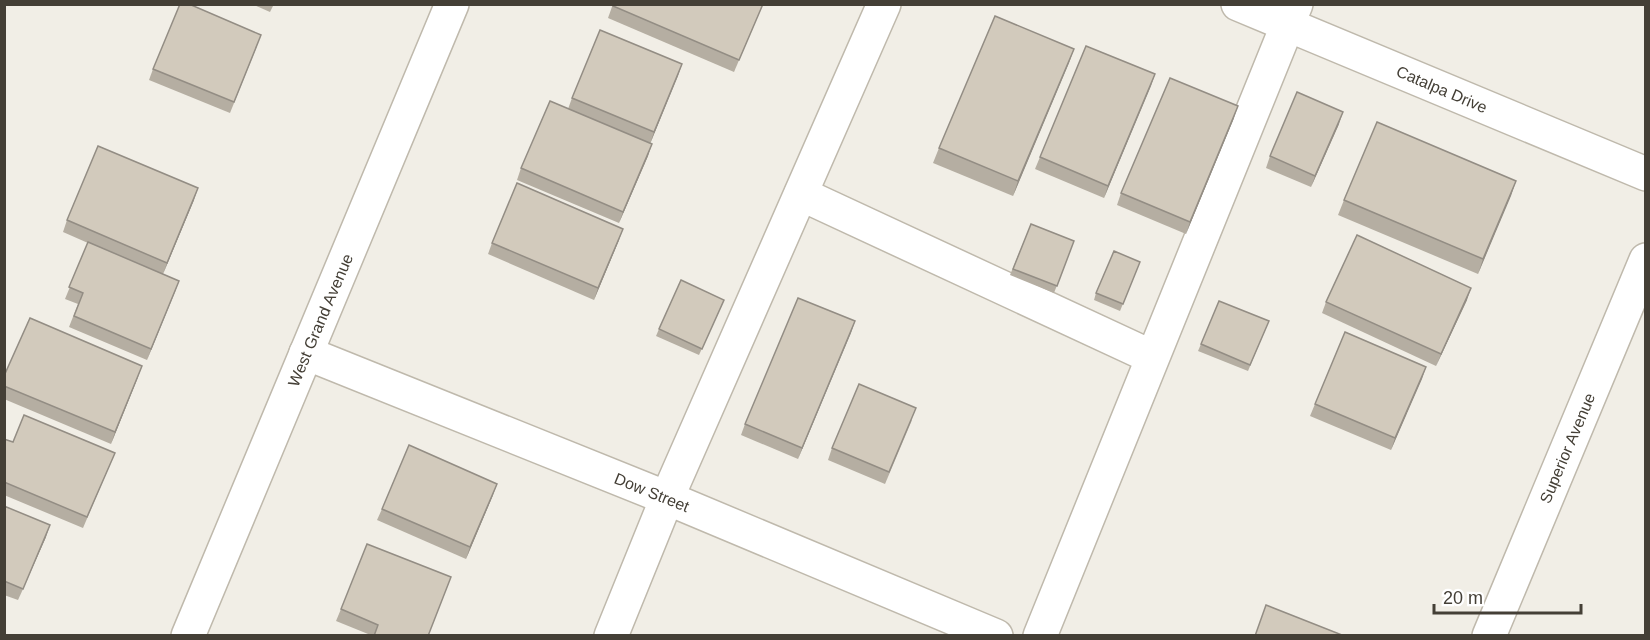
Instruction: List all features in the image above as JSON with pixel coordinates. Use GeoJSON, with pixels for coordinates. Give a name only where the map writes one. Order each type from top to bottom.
{"type":"FeatureCollection","features":[{"type":"Feature","properties":{"kind":"street","name":"West Grand Avenue"},"geometry":{"type":"LineString","coordinates":[[188,636],[452,4]]}},
{"type":"Feature","properties":{"kind":"street"},"geometry":{"type":"LineString","coordinates":[[611,636],[667,498],[884,4]]}},
{"type":"Feature","properties":{"kind":"street","name":"Catalpa Drive"},"geometry":{"type":"LineString","coordinates":[[1238,4],[1292,15],[1646,174]]}},
{"type":"Feature","properties":{"kind":"street"},"geometry":{"type":"LineString","coordinates":[[1040,636],[1292,15]]}},
{"type":"Feature","properties":{"kind":"street"},"geometry":{"type":"LineString","coordinates":[[801,194],[1152,357]]}},
{"type":"Feature","properties":{"kind":"street","name":"Superior Avenue"},"geometry":{"type":"LineString","coordinates":[[1489,636],[1646,260]]}},
{"type":"Feature","properties":{"kind":"street","name":"Dow Street"},"geometry":{"type":"LineString","coordinates":[[306,353],[667,498],[996,636]]}},
{"type":"Feature","properties":{"kind":"building"},"geometry":{"type":"Polygon","coordinates":[[[180,4],[189,4],[261,35],[234,102],[153,69],[180,4]]]}},
{"type":"Feature","properties":{"kind":"building"},"geometry":{"type":"Polygon","coordinates":[[[613,4],[763,4],[739,60],[613,6],[613,4]]]}},
{"type":"Feature","properties":{"kind":"building"},"geometry":{"type":"Polygon","coordinates":[[[995,16],[1074,49],[1018,181],[939,148],[995,16]]]}},
{"type":"Feature","properties":{"kind":"building"},"geometry":{"type":"Polygon","coordinates":[[[600,30],[682,64],[654,132],[572,98],[600,30]]]}},
{"type":"Feature","properties":{"kind":"building"},"geometry":{"type":"Polygon","coordinates":[[[1086,46],[1155,74],[1108,186],[1040,157],[1086,46]]]}},
{"type":"Feature","properties":{"kind":"building"},"geometry":{"type":"Polygon","coordinates":[[[1170,78],[1238,106],[1190,222],[1121,193],[1170,78]]]}},
{"type":"Feature","properties":{"kind":"building"},"geometry":{"type":"Polygon","coordinates":[[[1297,92],[1343,112],[1315,176],[1270,156],[1297,92]]]}},
{"type":"Feature","properties":{"kind":"building"},"geometry":{"type":"Polygon","coordinates":[[[550,101],[652,144],[623,212],[521,168],[550,101]]]}},
{"type":"Feature","properties":{"kind":"building"},"geometry":{"type":"Polygon","coordinates":[[[1377,122],[1516,181],[1483,259],[1344,200],[1377,122]]]}},
{"type":"Feature","properties":{"kind":"building"},"geometry":{"type":"Polygon","coordinates":[[[98,146],[198,188],[167,263],[67,220],[98,146]]]}},
{"type":"Feature","properties":{"kind":"building"},"geometry":{"type":"Polygon","coordinates":[[[517,183],[623,229],[598,288],[492,243],[517,183]]]}},
{"type":"Feature","properties":{"kind":"building"},"geometry":{"type":"Polygon","coordinates":[[[1031,224],[1074,241],[1057,286],[1013,269],[1031,224]]]}},
{"type":"Feature","properties":{"kind":"building"},"geometry":{"type":"Polygon","coordinates":[[[1357,235],[1471,288],[1441,354],[1326,302],[1357,235]]]}},
{"type":"Feature","properties":{"kind":"building"},"geometry":{"type":"Polygon","coordinates":[[[88,242],[179,281],[151,349],[74,316],[83,293],[69,287],[88,242]]]}},
{"type":"Feature","properties":{"kind":"building"},"geometry":{"type":"Polygon","coordinates":[[[1114,251],[1140,262],[1123,304],[1096,293],[1114,251]]]}},
{"type":"Feature","properties":{"kind":"building"},"geometry":{"type":"Polygon","coordinates":[[[681,280],[724,300],[702,349],[659,329],[681,280]]]}},
{"type":"Feature","properties":{"kind":"building"},"geometry":{"type":"Polygon","coordinates":[[[798,298],[855,321],[802,448],[745,424],[798,298]]]}},
{"type":"Feature","properties":{"kind":"building"},"geometry":{"type":"Polygon","coordinates":[[[1219,301],[1269,321],[1250,365],[1201,344],[1219,301]]]}},
{"type":"Feature","properties":{"kind":"building"},"geometry":{"type":"Polygon","coordinates":[[[30,318],[142,366],[115,432],[4,386],[4,376],[30,318]]]}},
{"type":"Feature","properties":{"kind":"building"},"geometry":{"type":"Polygon","coordinates":[[[1345,332],[1426,367],[1395,438],[1315,404],[1345,332]]]}},
{"type":"Feature","properties":{"kind":"building"},"geometry":{"type":"Polygon","coordinates":[[[859,384],[916,408],[889,472],[832,448],[859,384]]]}},
{"type":"Feature","properties":{"kind":"building"},"geometry":{"type":"Polygon","coordinates":[[[24,415],[115,453],[87,517],[4,482],[4,439],[13,442],[24,415]]]}},
{"type":"Feature","properties":{"kind":"building"},"geometry":{"type":"Polygon","coordinates":[[[409,445],[497,484],[470,547],[382,509],[409,445]]]}},
{"type":"Feature","properties":{"kind":"building"},"geometry":{"type":"Polygon","coordinates":[[[4,506],[50,525],[23,589],[4,581],[4,506]]]}},
{"type":"Feature","properties":{"kind":"building"},"geometry":{"type":"Polygon","coordinates":[[[367,544],[451,577],[428,636],[374,636],[378,625],[341,609],[367,544]]]}},
{"type":"Feature","properties":{"kind":"building"},"geometry":{"type":"Polygon","coordinates":[[[1266,605],[1342,635],[1342,636],[1255,636],[1266,605]]]}}]}
